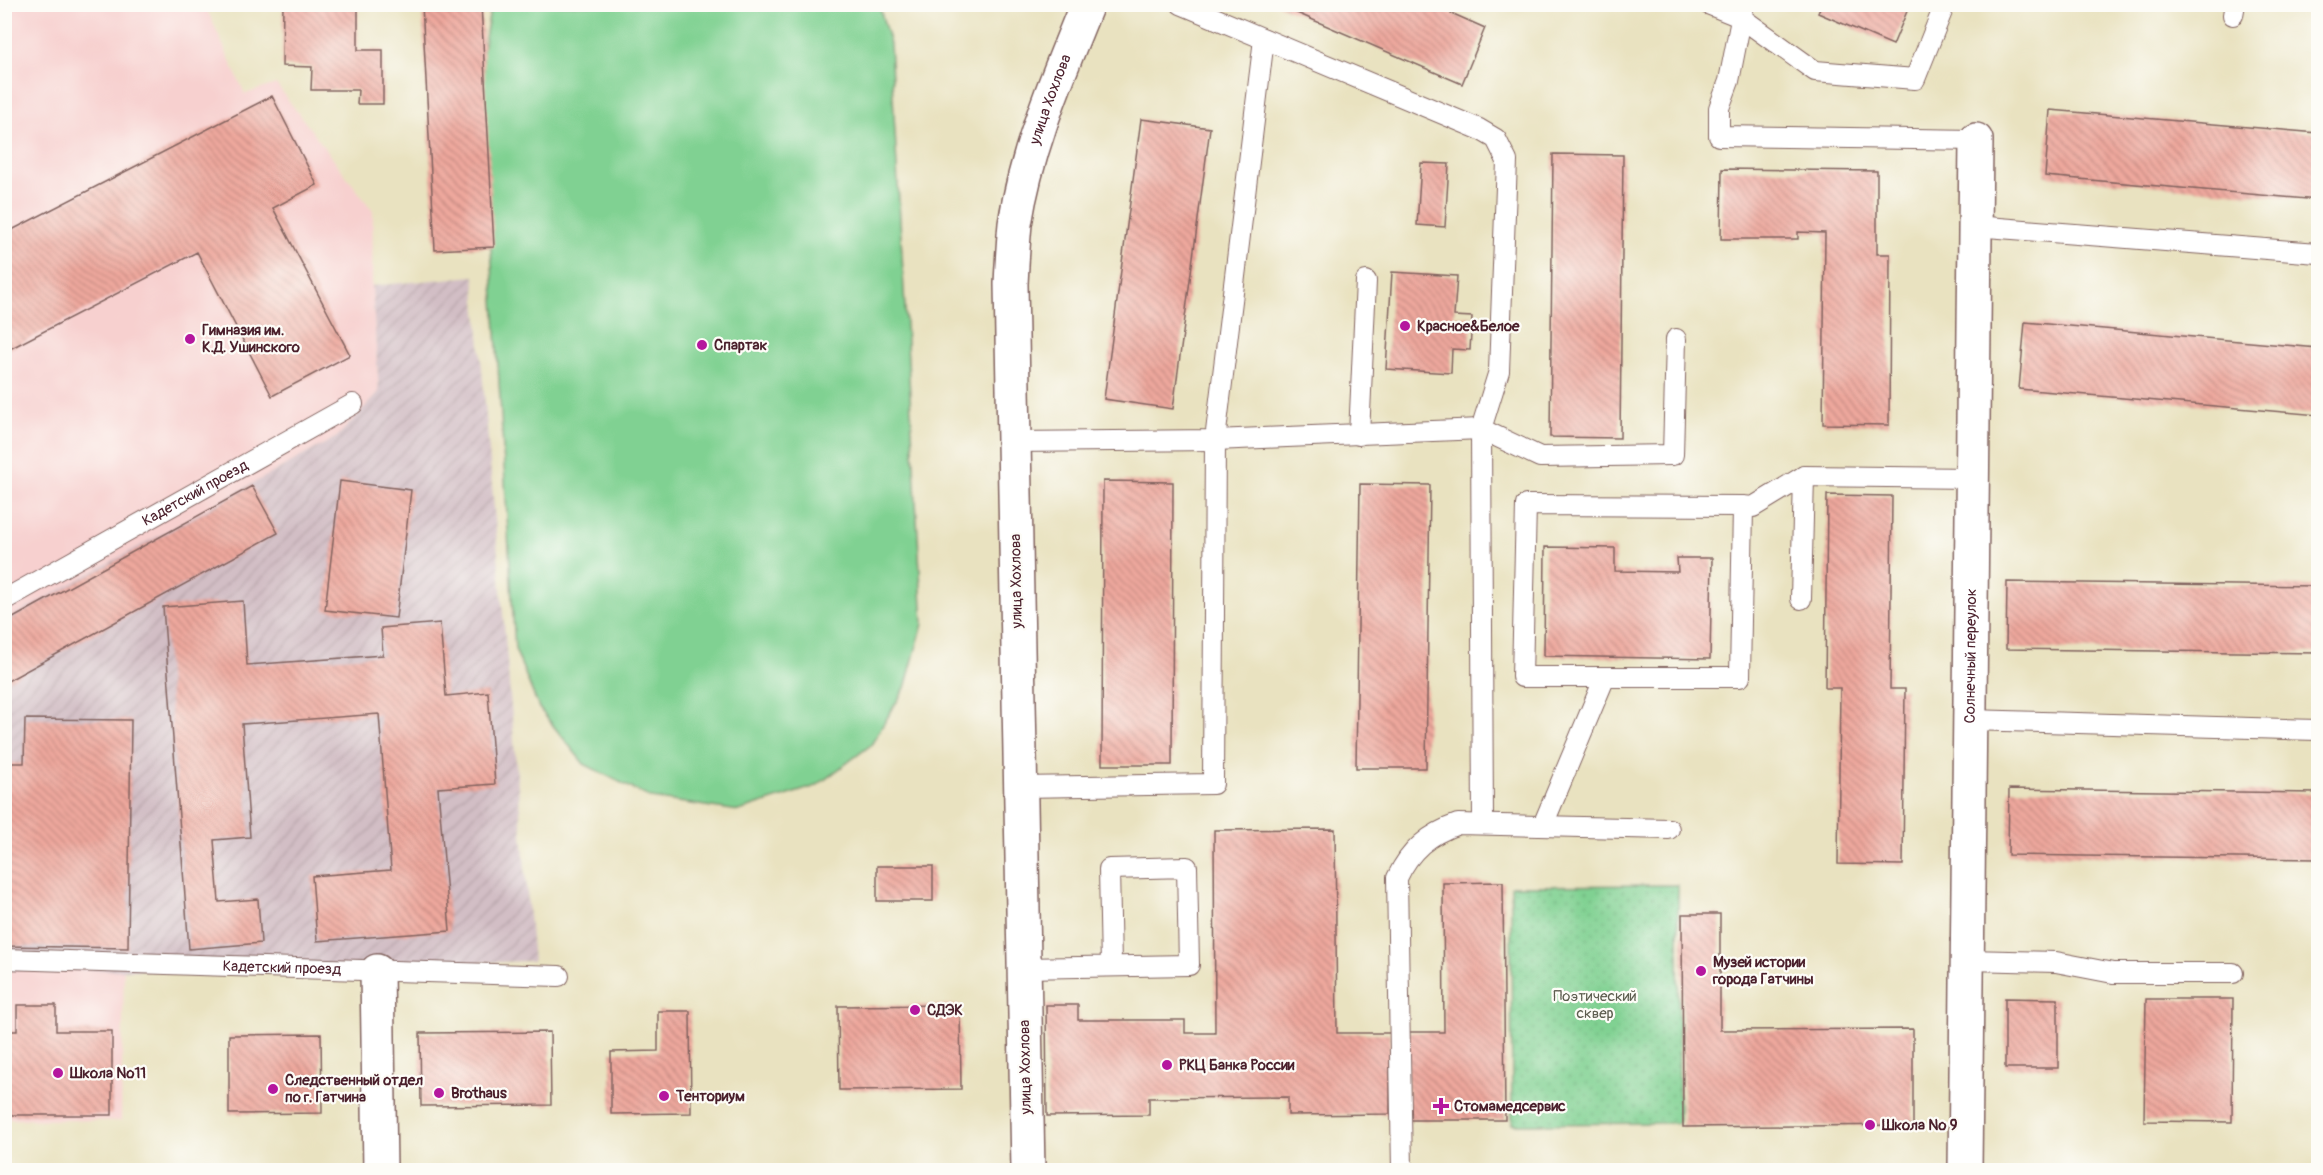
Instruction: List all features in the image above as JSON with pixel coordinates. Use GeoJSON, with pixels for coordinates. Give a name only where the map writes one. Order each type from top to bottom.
{"type":"FeatureCollection","features":[{"type":"Feature","properties":{"kind":"street","name":"улица Хохлова"},"geometry":{"type":"LineString","coordinates":[[1028,1170],[1011,284],[1016,224],[1030,159],[1047,103],[1087,4]]}},
{"type":"Feature","properties":{"kind":"street","name":"Солнечный переулок"},"geometry":{"type":"LineString","coordinates":[[1965,1170],[1976,141]]}},
{"type":"Feature","properties":{"kind":"street"},"geometry":{"type":"LineString","coordinates":[[377,971],[380,1170]]}},
{"type":"Feature","properties":{"kind":"lane"},"geometry":{"type":"LineString","coordinates":[[1181,4],[1479,129],[1496,139],[1507,161],[1499,371],[1481,429],[1483,824]]}},
{"type":"Feature","properties":{"kind":"lane"},"geometry":{"type":"LineString","coordinates":[[1708,4],[1742,11],[1815,71],[1915,79],[1945,4]]}},
{"type":"Feature","properties":{"kind":"lane"},"geometry":{"type":"LineString","coordinates":[[1742,11],[1729,81],[1719,108],[1719,136],[1976,141]]}},
{"type":"Feature","properties":{"kind":"lane"},"geometry":{"type":"LineString","coordinates":[[1020,787],[1213,784],[1215,440],[1264,39]]}},
{"type":"Feature","properties":{"kind":"lane"},"geometry":{"type":"LineString","coordinates":[[1974,226],[2319,253]]}},
{"type":"Feature","properties":{"kind":"lane"},"geometry":{"type":"LineString","coordinates":[[1359,435],[1366,282]]}},
{"type":"Feature","properties":{"kind":"lane"},"geometry":{"type":"LineString","coordinates":[[1013,442],[1215,440],[1481,429],[1540,458],[1673,455],[1676,339]]}},
{"type":"Feature","properties":{"kind":"lane","name":"Кадетский проезд"},"geometry":{"type":"LineString","coordinates":[[4,600],[353,404]]}},
{"type":"Feature","properties":{"kind":"lane"},"geometry":{"type":"LineString","coordinates":[[1743,506],[1740,677],[1522,677],[1526,505],[1743,506],[1753,507],[1804,476],[1972,478]]}},
{"type":"Feature","properties":{"kind":"lane"},"geometry":{"type":"LineString","coordinates":[[1801,599],[1804,476]]}},
{"type":"Feature","properties":{"kind":"lane"},"geometry":{"type":"LineString","coordinates":[[1543,825],[1605,677]]}},
{"type":"Feature","properties":{"kind":"lane"},"geometry":{"type":"LineString","coordinates":[[1969,720],[2319,730]]}},
{"type":"Feature","properties":{"kind":"lane"},"geometry":{"type":"LineString","coordinates":[[1402,1170],[1397,878],[1405,861],[1421,843],[1438,831],[1458,824],[1669,829]]}},
{"type":"Feature","properties":{"kind":"lane"},"geometry":{"type":"LineString","coordinates":[[1023,968],[1189,965],[1187,867],[1109,868],[1111,966]]}},
{"type":"Feature","properties":{"kind":"lane","name":"Кадетский проезд"},"geometry":{"type":"LineString","coordinates":[[4,959],[559,976]]}},
{"type":"Feature","properties":{"kind":"lane"},"geometry":{"type":"LineString","coordinates":[[1967,960],[2056,962],[2113,973],[2233,973]]}},
{"type":"Feature","properties":{"kind":"shaded area","name":"Гимназия им. К.Д. Ушинского"},"geometry":{"type":"Polygon","coordinates":[[[5,5],[205,5],[245,94],[276,84],[373,211],[372,286],[379,392],[337,437],[5,621],[5,5]]]}},
{"type":"Feature","properties":{"kind":"shaded area"},"geometry":{"type":"Polygon","coordinates":[[[474,276],[533,961],[212,970],[5,970],[4,621],[337,437],[379,392],[372,286],[474,276]]]}},
{"type":"Feature","properties":{"kind":"shaded area"},"geometry":{"type":"Polygon","coordinates":[[[124,969],[121,1121],[5,1119],[4,970],[124,969]]]}},
{"type":"Feature","properties":{"kind":"green space","name":"Спартак"},"geometry":{"type":"Polygon","coordinates":[[[491,5],[879,5],[890,44],[923,624],[905,688],[871,745],[816,786],[739,811],[651,798],[584,764],[539,708],[515,649],[480,65],[491,5]]]}},
{"type":"Feature","properties":{"kind":"green space","name":"Поэтический сквер"},"geometry":{"type":"Polygon","coordinates":[[[1678,885],[1679,1123],[1512,1124],[1511,886],[1678,885]]]}},
{"type":"Feature","properties":{"kind":"building"},"geometry":{"type":"Polygon","coordinates":[[[283,4],[358,4],[358,50],[383,50],[383,104],[357,104],[358,90],[311,90],[312,67],[282,66],[283,4]]]}},
{"type":"Feature","properties":{"kind":"building"},"geometry":{"type":"Polygon","coordinates":[[[422,4],[481,4],[494,247],[435,250],[422,4]]]}},
{"type":"Feature","properties":{"kind":"building"},"geometry":{"type":"Polygon","coordinates":[[[1276,4],[1431,4],[1485,28],[1462,84],[1276,4]]]}},
{"type":"Feature","properties":{"kind":"building"},"geometry":{"type":"Polygon","coordinates":[[[1822,4],[1910,4],[1893,45],[1818,13],[1822,4]]]}},
{"type":"Feature","properties":{"kind":"building"},"geometry":{"type":"Polygon","coordinates":[[[272,96],[317,185],[273,208],[350,355],[272,396],[197,252],[4,352],[4,234],[272,96]]]}},
{"type":"Feature","properties":{"kind":"building"},"geometry":{"type":"Polygon","coordinates":[[[2050,110],[2318,133],[2318,200],[2045,176],[2050,110]]]}},
{"type":"Feature","properties":{"kind":"building"},"geometry":{"type":"Polygon","coordinates":[[[1141,119],[1210,128],[1173,409],[1104,399],[1141,119]]]}},
{"type":"Feature","properties":{"kind":"building"},"geometry":{"type":"Polygon","coordinates":[[[1553,154],[1623,155],[1620,438],[1550,437],[1553,154]]]}},
{"type":"Feature","properties":{"kind":"building"},"geometry":{"type":"Polygon","coordinates":[[[1421,163],[1449,164],[1445,227],[1417,225],[1421,163]]]}},
{"type":"Feature","properties":{"kind":"building"},"geometry":{"type":"Polygon","coordinates":[[[1722,169],[1877,171],[1877,254],[1890,254],[1889,425],[1823,424],[1825,233],[1798,232],[1798,239],[1721,239],[1722,169]]]}},
{"type":"Feature","properties":{"kind":"building"},"geometry":{"type":"Polygon","coordinates":[[[1392,272],[1457,276],[1454,316],[1472,317],[1470,350],[1452,349],[1451,373],[1386,369],[1392,272]]]}},
{"type":"Feature","properties":{"kind":"building"},"geometry":{"type":"Polygon","coordinates":[[[2025,322],[2318,348],[2318,415],[2019,389],[2025,322]]]}},
{"type":"Feature","properties":{"kind":"building"},"geometry":{"type":"Polygon","coordinates":[[[340,481],[411,490],[396,618],[325,610],[340,481]]]}},
{"type":"Feature","properties":{"kind":"building"},"geometry":{"type":"Polygon","coordinates":[[[1103,481],[1173,482],[1172,765],[1102,765],[1103,481]]]}},
{"type":"Feature","properties":{"kind":"building"},"geometry":{"type":"Polygon","coordinates":[[[1360,484],[1430,485],[1426,768],[1356,768],[1360,484]]]}},
{"type":"Feature","properties":{"kind":"building"},"geometry":{"type":"Polygon","coordinates":[[[252,486],[278,533],[4,683],[4,623],[252,486]]]}},
{"type":"Feature","properties":{"kind":"building"},"geometry":{"type":"Polygon","coordinates":[[[1827,495],[1892,496],[1890,689],[1905,689],[1903,865],[1838,864],[1840,688],[1825,688],[1827,495]]]}},
{"type":"Feature","properties":{"kind":"building"},"geometry":{"type":"Polygon","coordinates":[[[1545,547],[1615,548],[1615,571],[1678,572],[1677,558],[1712,558],[1710,659],[1544,656],[1545,547]]]}},
{"type":"Feature","properties":{"kind":"building"},"geometry":{"type":"Polygon","coordinates":[[[2007,582],[2318,586],[2318,653],[2006,649],[2007,582]]]}},
{"type":"Feature","properties":{"kind":"building"},"geometry":{"type":"Polygon","coordinates":[[[243,601],[247,665],[383,655],[381,628],[440,623],[446,696],[488,692],[495,784],[438,788],[450,931],[317,941],[312,876],[391,870],[379,714],[242,724],[250,837],[214,840],[219,902],[258,899],[261,943],[189,949],[163,607],[243,601]]]}},
{"type":"Feature","properties":{"kind":"building"},"geometry":{"type":"Polygon","coordinates":[[[25,719],[131,720],[128,948],[4,946],[4,763],[24,763],[25,719]]]}},
{"type":"Feature","properties":{"kind":"building"},"geometry":{"type":"Polygon","coordinates":[[[2009,789],[2318,793],[2318,859],[2008,855],[2009,789]]]}},
{"type":"Feature","properties":{"kind":"building"},"geometry":{"type":"Polygon","coordinates":[[[1335,829],[1337,1033],[1390,1033],[1390,1114],[1288,1115],[1288,1097],[1149,1098],[1149,1115],[1047,1116],[1046,1005],[1078,1005],[1078,1020],[1185,1020],[1185,1033],[1215,1033],[1214,830],[1335,829]]]}},
{"type":"Feature","properties":{"kind":"building"},"geometry":{"type":"Polygon","coordinates":[[[877,866],[933,866],[933,901],[877,901],[877,866]]]}},
{"type":"Feature","properties":{"kind":"building"},"geometry":{"type":"Polygon","coordinates":[[[1503,882],[1505,1120],[1408,1120],[1407,1032],[1444,1032],[1443,883],[1503,882]]]}},
{"type":"Feature","properties":{"kind":"building","name":"Музей истории города Гатчины"},"geometry":{"type":"Polygon","coordinates":[[[1682,914],[1720,914],[1720,1030],[1913,1029],[1913,1125],[1683,1127],[1682,914]]]}},
{"type":"Feature","properties":{"kind":"building"},"geometry":{"type":"Polygon","coordinates":[[[2005,998],[2058,999],[2058,1068],[2005,1068],[2005,998]]]}},
{"type":"Feature","properties":{"kind":"building"},"geometry":{"type":"Polygon","coordinates":[[[2146,999],[2233,999],[2232,1122],[2144,1121],[2146,999]]]}},
{"type":"Feature","properties":{"kind":"building","name":"Школа №11"},"geometry":{"type":"Polygon","coordinates":[[[17,1005],[56,1005],[56,1031],[112,1031],[112,1115],[4,1115],[4,1031],[17,1031],[17,1005]]]}},
{"type":"Feature","properties":{"kind":"building"},"geometry":{"type":"Polygon","coordinates":[[[960,1005],[961,1089],[839,1090],[838,1006],[960,1005]]]}},
{"type":"Feature","properties":{"kind":"building"},"geometry":{"type":"Polygon","coordinates":[[[658,1011],[690,1011],[691,1113],[611,1114],[611,1052],[658,1051],[658,1011]]]}},
{"type":"Feature","properties":{"kind":"building"},"geometry":{"type":"Polygon","coordinates":[[[550,1032],[551,1105],[421,1106],[420,1033],[550,1032]]]}},
{"type":"Feature","properties":{"kind":"building"},"geometry":{"type":"Polygon","coordinates":[[[321,1034],[322,1113],[229,1114],[229,1035],[321,1034]]]}},
{"type":"Feature","properties":{"kind":"place","name":"Красное&Белое"},"geometry":{"type":"Point","coordinates":[1405,326]}},
{"type":"Feature","properties":{"kind":"place","name":"Гимназия им. К.Д. Ушинского"},"geometry":{"type":"Point","coordinates":[190,339]}},
{"type":"Feature","properties":{"kind":"place","name":"Спартак"},"geometry":{"type":"Point","coordinates":[702,345]}},
{"type":"Feature","properties":{"kind":"place","name":"Музей истории города Гатчины"},"geometry":{"type":"Point","coordinates":[1701,971]}},
{"type":"Feature","properties":{"kind":"place","name":"СДЭК"},"geometry":{"type":"Point","coordinates":[915,1010]}},
{"type":"Feature","properties":{"kind":"place","name":"РКЦ Банка России"},"geometry":{"type":"Point","coordinates":[1167,1065]}},
{"type":"Feature","properties":{"kind":"place","name":"Школа №11"},"geometry":{"type":"Point","coordinates":[58,1073]}},
{"type":"Feature","properties":{"kind":"place","name":"Следственный отдел по г. Гатчина"},"geometry":{"type":"Point","coordinates":[273,1089]}},
{"type":"Feature","properties":{"kind":"place","name":"Brothaus"},"geometry":{"type":"Point","coordinates":[439,1093]}},
{"type":"Feature","properties":{"kind":"place","name":"Тенториум"},"geometry":{"type":"Point","coordinates":[664,1096]}},
{"type":"Feature","properties":{"kind":"place","name":"Стомамедсервис"},"geometry":{"type":"Point","coordinates":[1441,1106]}},
{"type":"Feature","properties":{"kind":"place","name":"Школа № 9"},"geometry":{"type":"Point","coordinates":[1870,1125]}}]}
